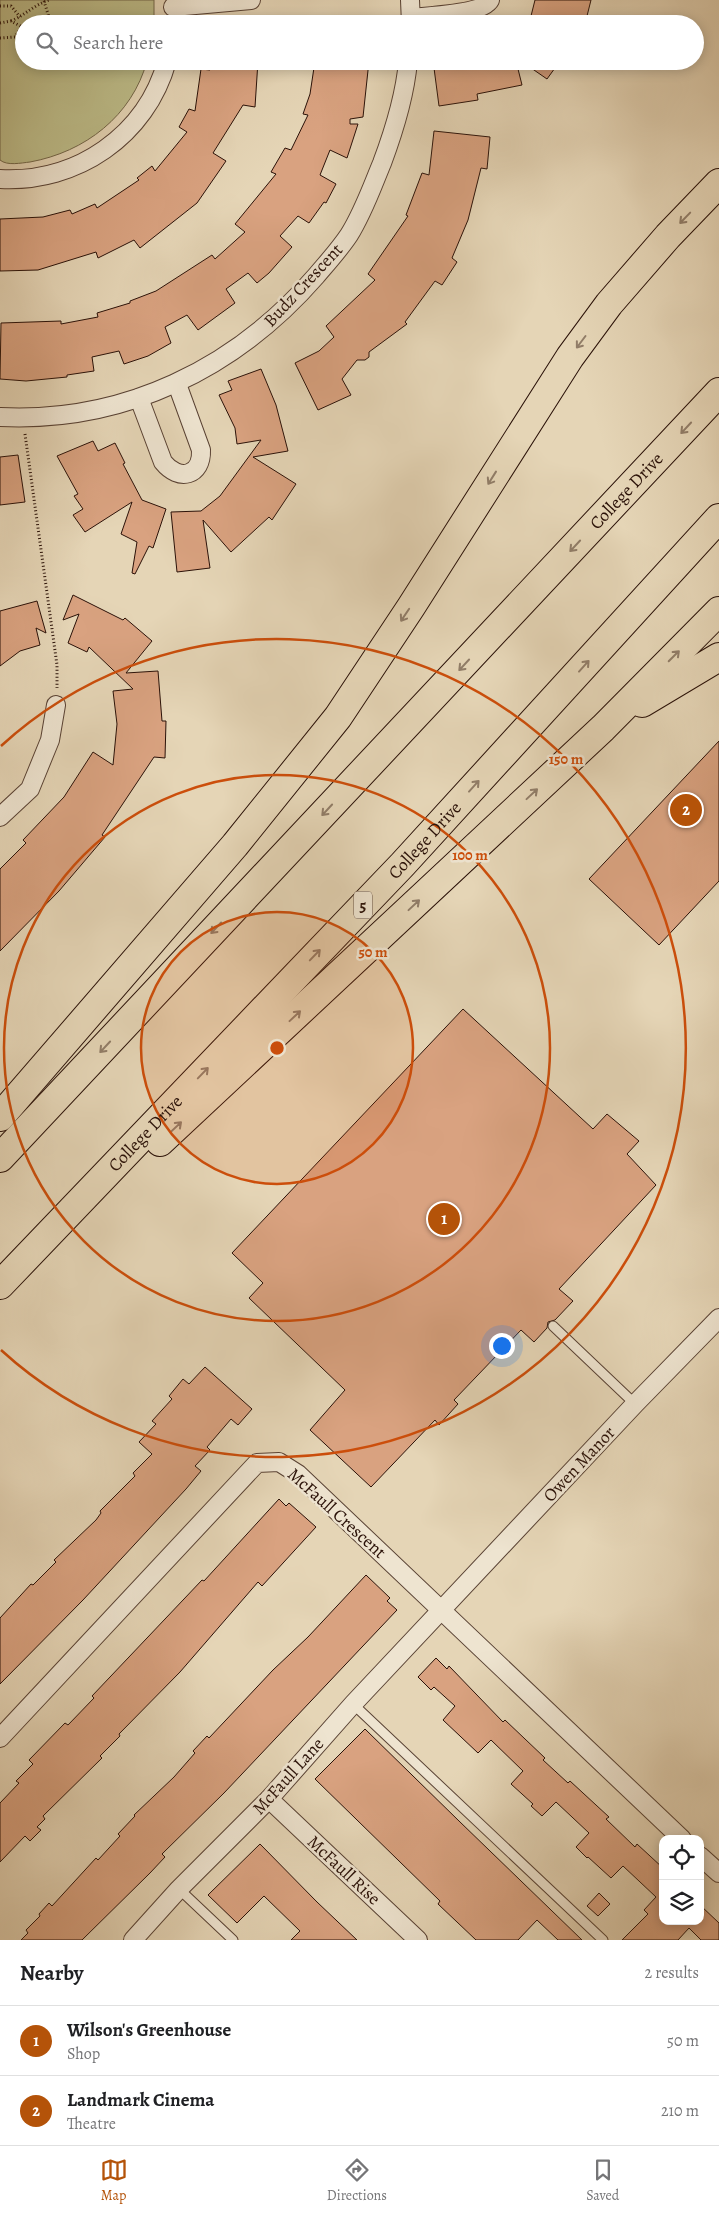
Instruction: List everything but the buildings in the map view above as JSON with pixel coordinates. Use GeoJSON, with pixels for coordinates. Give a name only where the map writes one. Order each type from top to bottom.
{"type":"FeatureCollection","features":[{"type":"Feature","properties":{"kind":"highway"},"geometry":{"type":"LineString","coordinates":[[0,1117],[235,845],[338,717],[570,357],[609,304],[632,277],[719,183]]}},
{"type":"Feature","properties":{"kind":"highway","name":"College Drive"},"geometry":{"type":"LineString","coordinates":[[0,1158],[719,392]]}},
{"type":"Feature","properties":{"kind":"highway","name":"College Drive"},"geometry":{"type":"LineString","coordinates":[[0,1285],[403,864],[719,518]]}},
{"type":"Feature","properties":{"kind":"highway"},"geometry":{"type":"LineString","coordinates":[[0,1292],[603,728],[719,611]]}},
{"type":"Feature","properties":{"kind":"highway"},"geometry":{"type":"LineString","coordinates":[[603,728],[719,657]]}},
{"type":"Feature","properties":{"kind":"street"},"geometry":{"type":"LineString","coordinates":[[172,10],[251,0]]}},
{"type":"Feature","properties":{"kind":"street"},"geometry":{"type":"LineString","coordinates":[[410,0],[411,15]]}},
{"type":"Feature","properties":{"kind":"street"},"geometry":{"type":"LineString","coordinates":[[448,15],[478,10],[488,4],[490,0]]}},
{"type":"Feature","properties":{"kind":"street"},"geometry":{"type":"LineString","coordinates":[[0,179],[41,178],[64,171],[107,149],[125,134],[145,111],[153,99],[164,70]]}},
{"type":"Feature","properties":{"kind":"street","name":"Budz Crescent"},"geometry":{"type":"LineString","coordinates":[[0,417],[26,418],[59,415],[113,406],[138,398],[177,384],[227,354],[265,327],[284,310],[336,253],[350,234],[361,213],[385,154],[402,97],[406,70]]}},
{"type":"Feature","properties":{"kind":"street"},"geometry":{"type":"LineString","coordinates":[[138,398],[163,462],[170,471],[179,474],[189,473],[197,469],[201,460],[201,450],[177,384]]}},
{"type":"Feature","properties":{"kind":"street"},"geometry":{"type":"LineString","coordinates":[[0,817],[30,789],[50,740],[56,705]]}},
{"type":"Feature","properties":{"kind":"street","name":"Owen Manor"},"geometry":{"type":"LineString","coordinates":[[442,1611],[635,1404],[719,1318]]}},
{"type":"Feature","properties":{"kind":"street","name":"McFaull Crescent"},"geometry":{"type":"LineString","coordinates":[[0,1738],[257,1464],[280,1462],[298,1474],[678,1835]]}},
{"type":"Feature","properties":{"kind":"street","name":"McFaull Lane"},"geometry":{"type":"LineString","coordinates":[[133,1940],[180,1889],[269,1799],[353,1704],[442,1611]]}},
{"type":"Feature","properties":{"kind":"street","name":"McFaull Rise"},"geometry":{"type":"LineString","coordinates":[[269,1799],[418,1940]]}},
{"type":"Feature","properties":{"kind":"street"},"geometry":{"type":"LineString","coordinates":[[704,1860],[719,1874]]}},
{"type":"Feature","properties":{"kind":"lane"},"geometry":{"type":"LineString","coordinates":[[553,1326],[635,1404]]}},
{"type":"Feature","properties":{"kind":"lane"},"geometry":{"type":"LineString","coordinates":[[353,1704],[603,1940]]}},
{"type":"Feature","properties":{"kind":"lane"},"geometry":{"type":"LineString","coordinates":[[180,1889],[233,1940]]}},
{"type":"Feature","properties":{"kind":"path"},"geometry":{"type":"LineString","coordinates":[[22,15],[29,8],[48,0]]}},
{"type":"Feature","properties":{"kind":"path"},"geometry":{"type":"LineString","coordinates":[[44,2],[48,15]]}},
{"type":"Feature","properties":{"kind":"path"},"geometry":{"type":"LineString","coordinates":[[0,6],[11,6],[18,15]]}},
{"type":"Feature","properties":{"kind":"path"},"geometry":{"type":"LineString","coordinates":[[0,24],[15,20]]}},
{"type":"Feature","properties":{"kind":"path"},"geometry":{"type":"LineString","coordinates":[[11,22],[15,24]]}},
{"type":"Feature","properties":{"kind":"path"},"geometry":{"type":"LineString","coordinates":[[0,38],[15,37]]}},
{"type":"Feature","properties":{"kind":"path"},"geometry":{"type":"LineString","coordinates":[[24,432],[57,665],[56,705]]}},
{"type":"Feature","properties":{"kind":"shaded area"},"geometry":{"type":"Polygon","coordinates":[[[0,0],[154,0],[154,15],[15,15],[15,70],[144,70],[130,99],[118,114],[104,128],[87,140],[69,150],[30,162],[10,164],[0,160],[0,0]]]}},
{"type":"Feature","properties":{"kind":"place","name":"Landmark Cinema"},"geometry":{"type":"Point","coordinates":[686,810]}},
{"type":"Feature","properties":{"kind":"place","name":"Wilson's Greenhouse"},"geometry":{"type":"Point","coordinates":[444,1219]}}]}
